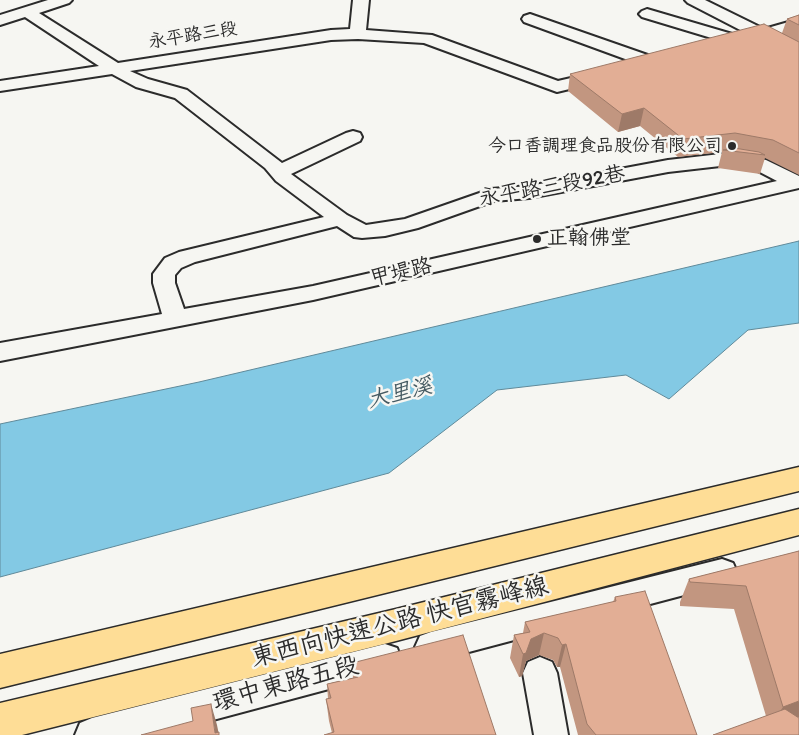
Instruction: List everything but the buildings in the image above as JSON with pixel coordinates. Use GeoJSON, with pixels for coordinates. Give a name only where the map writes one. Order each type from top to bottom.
{"type":"FeatureCollection","features":[{"type":"Feature","properties":{"kind":"highway","name":"東西向快速公路 快官霧峰線"},"geometry":{"type":"LineString","coordinates":[[0,671],[799,478]]}},
{"type":"Feature","properties":{"kind":"highway","name":"東西向快速公路 快官霧峰線"},"geometry":{"type":"LineString","coordinates":[[0,722],[396,625],[799,522]]}},
{"type":"Feature","properties":{"kind":"street"},"geometry":{"type":"LineString","coordinates":[[0,20],[64,0]]}},
{"type":"Feature","properties":{"kind":"street"},"geometry":{"type":"LineString","coordinates":[[358,34],[361,0]]}},
{"type":"Feature","properties":{"kind":"street"},"geometry":{"type":"LineString","coordinates":[[693,0],[799,53]]}},
{"type":"Feature","properties":{"kind":"street","name":"永平路三段92巷"},"geometry":{"type":"LineString","coordinates":[[26,11],[114,68],[142,83],[181,94],[340,219],[362,232],[378,231],[411,224],[492,194],[529,192],[668,166],[729,159],[759,164],[797,182]]}},
{"type":"Feature","properties":{"kind":"street"},"geometry":{"type":"LineString","coordinates":[[646,14],[738,41]]}},
{"type":"Feature","properties":{"kind":"street"},"geometry":{"type":"LineString","coordinates":[[530,19],[653,63]]}},
{"type":"Feature","properties":{"kind":"street"},"geometry":{"type":"LineString","coordinates":[[709,48],[799,24]]}},
{"type":"Feature","properties":{"kind":"street","name":"永平路三段"},"geometry":{"type":"LineString","coordinates":[[0,86],[332,35],[358,34],[426,38],[557,87],[672,58]]}},
{"type":"Feature","properties":{"kind":"street"},"geometry":{"type":"LineString","coordinates":[[279,172],[353,138]]}},
{"type":"Feature","properties":{"kind":"street","name":"甲堤路"},"geometry":{"type":"LineString","coordinates":[[0,352],[313,293],[797,182]]}},
{"type":"Feature","properties":{"kind":"street"},"geometry":{"type":"LineString","coordinates":[[174,320],[164,283],[164,274],[173,264],[187,257],[340,219]]}},
{"type":"Feature","properties":{"kind":"street","name":"環中東路五段"},"geometry":{"type":"LineString","coordinates":[[92,735],[751,564]]}},
{"type":"Feature","properties":{"kind":"street"},"geometry":{"type":"LineString","coordinates":[[540,673],[550,735]]}},
{"type":"Feature","properties":{"kind":"water","name":"大里溪"},"geometry":{"type":"Polygon","coordinates":[[[799,241],[799,323],[748,330],[669,399],[626,375],[497,390],[389,473],[0,577],[0,424],[199,382],[799,241]]]}},
{"type":"Feature","properties":{"kind":"place","name":"今口香調理食品股份有限公司"},"geometry":{"type":"Point","coordinates":[732,146]}},
{"type":"Feature","properties":{"kind":"place","name":"正翰佛堂"},"geometry":{"type":"Point","coordinates":[537,239]}}]}
